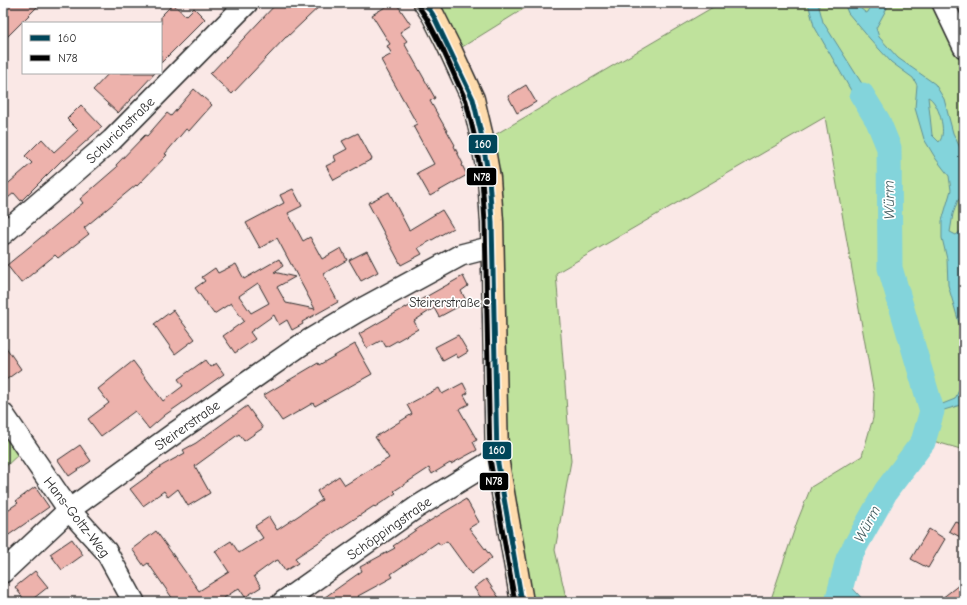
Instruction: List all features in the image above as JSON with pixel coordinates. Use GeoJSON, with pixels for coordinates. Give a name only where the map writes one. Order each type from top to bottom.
{"type":"FeatureCollection","features":[{"type":"Feature","properties":{"kind":"main road"},"geometry":{"type":"LineString","coordinates":[[425,3],[437,22],[472,99],[481,133],[489,178],[497,458],[522,602]]}},
{"type":"Feature","properties":{"kind":"street","name":"Schurichstraße"},"geometry":{"type":"LineString","coordinates":[[3,234],[112,140],[247,3]]}},
{"type":"Feature","properties":{"kind":"street"},"geometry":{"type":"LineString","coordinates":[[943,3],[964,46]]}},
{"type":"Feature","properties":{"kind":"street","name":"Steirerstraße"},"geometry":{"type":"LineString","coordinates":[[3,572],[69,510],[175,433],[301,345],[358,311],[461,255],[492,247]]}},
{"type":"Feature","properties":{"kind":"street","name":"Hans-Goltz-Weg"},"geometry":{"type":"LineString","coordinates":[[3,414],[69,510],[106,551],[134,602]]}},
{"type":"Feature","properties":{"kind":"street","name":"Schöppingstraße"},"geometry":{"type":"LineString","coordinates":[[283,602],[417,506],[497,458]]}},
{"type":"Feature","properties":{"kind":"green space"},"geometry":{"type":"Polygon","coordinates":[[[434,3],[533,3],[459,49],[434,3]]]}},
{"type":"Feature","properties":{"kind":"green space"},"geometry":{"type":"Polygon","coordinates":[[[720,3],[936,3],[964,64],[964,450],[926,439],[891,487],[847,563],[837,602],[770,602],[797,522],[811,487],[862,456],[873,418],[874,394],[825,117],[556,273],[571,461],[555,550],[567,602],[532,602],[510,467],[502,359],[491,137],[720,3]]]}},
{"type":"Feature","properties":{"kind":"green space"},"geometry":{"type":"Polygon","coordinates":[[[3,416],[21,452],[3,469],[3,416]]]}},
{"type":"Feature","properties":{"kind":"water"},"geometry":{"type":"Polygon","coordinates":[[[808,3],[818,3],[823,22],[885,120],[872,127],[814,26],[808,3]]]}},
{"type":"Feature","properties":{"kind":"water"},"geometry":{"type":"Polygon","coordinates":[[[844,3],[857,3],[866,13],[871,6],[869,3],[885,3],[887,8],[876,28],[879,37],[898,58],[935,84],[944,99],[953,133],[964,156],[964,206],[962,198],[958,200],[953,214],[950,232],[956,235],[962,230],[964,224],[964,251],[960,265],[960,296],[964,305],[964,335],[948,285],[947,259],[942,238],[942,221],[951,190],[949,176],[936,159],[924,139],[915,108],[917,85],[913,78],[891,62],[848,13],[844,3]],[[928,97],[932,135],[939,142],[942,138],[941,118],[932,100],[928,97]]]}},
{"type":"Feature","properties":{"kind":"water"},"geometry":{"type":"Polygon","coordinates":[[[964,379],[964,404],[936,414],[935,407],[955,399],[964,379]]]}},
{"type":"Feature","properties":{"kind":"water"},"geometry":{"type":"Polygon","coordinates":[[[849,584],[865,602],[851,602],[846,593],[849,584]]]}},
{"type":"Feature","properties":{"kind":"building"},"geometry":{"type":"Polygon","coordinates":[[[3,3],[41,3],[3,41],[3,3]]]}},
{"type":"Feature","properties":{"kind":"building"},"geometry":{"type":"Polygon","coordinates":[[[277,3],[323,3],[286,37],[232,94],[210,74],[277,3]]]}},
{"type":"Feature","properties":{"kind":"building"},"geometry":{"type":"Polygon","coordinates":[[[392,3],[396,3],[411,25],[400,32],[407,41],[404,43],[435,98],[430,101],[455,145],[454,146],[467,175],[430,196],[417,173],[434,164],[413,126],[417,124],[381,60],[392,54],[387,46],[390,44],[372,15],[392,3]]]}},
{"type":"Feature","properties":{"kind":"building"},"geometry":{"type":"Polygon","coordinates":[[[173,4],[186,16],[194,8],[205,19],[162,62],[162,22],[161,16],[173,4]]]}},
{"type":"Feature","properties":{"kind":"building"},"geometry":{"type":"Polygon","coordinates":[[[108,74],[154,74],[118,113],[93,90],[108,74]]]}},
{"type":"Feature","properties":{"kind":"building"},"geometry":{"type":"Polygon","coordinates":[[[526,85],[536,102],[517,113],[508,96],[526,85]]]}},
{"type":"Feature","properties":{"kind":"building"},"geometry":{"type":"Polygon","coordinates":[[[194,89],[212,105],[189,131],[186,129],[165,154],[167,155],[137,186],[136,185],[84,228],[89,234],[58,258],[55,255],[21,283],[7,265],[83,203],[80,199],[117,167],[116,165],[145,135],[147,136],[167,113],[171,116],[194,89]]]}},
{"type":"Feature","properties":{"kind":"building"},"geometry":{"type":"Polygon","coordinates":[[[81,105],[102,127],[64,161],[63,159],[21,201],[14,193],[3,202],[3,188],[32,163],[25,156],[42,139],[54,152],[78,130],[67,119],[81,105]]]}},
{"type":"Feature","properties":{"kind":"building"},"geometry":{"type":"Polygon","coordinates":[[[358,133],[372,159],[334,180],[326,166],[336,161],[334,156],[347,149],[342,141],[358,133]]]}},
{"type":"Feature","properties":{"kind":"building"},"geometry":{"type":"Polygon","coordinates":[[[293,189],[302,206],[288,213],[303,241],[310,237],[322,259],[341,248],[347,260],[323,274],[338,302],[302,322],[303,324],[292,330],[287,320],[279,325],[274,315],[250,332],[255,339],[235,353],[223,336],[244,321],[231,303],[214,314],[195,288],[205,281],[202,277],[215,268],[218,273],[236,264],[244,279],[279,259],[283,266],[274,272],[295,277],[277,287],[286,303],[315,309],[277,238],[260,248],[246,223],[284,203],[280,195],[293,189]],[[258,283],[239,296],[251,313],[269,303],[258,283]]]}},
{"type":"Feature","properties":{"kind":"building"},"geometry":{"type":"Polygon","coordinates":[[[389,192],[409,230],[442,210],[453,228],[418,248],[422,254],[401,265],[368,203],[389,192]]]}},
{"type":"Feature","properties":{"kind":"building"},"geometry":{"type":"Polygon","coordinates":[[[367,251],[378,272],[361,281],[349,260],[367,251]]]}},
{"type":"Feature","properties":{"kind":"building"},"geometry":{"type":"Polygon","coordinates":[[[463,276],[468,286],[461,291],[467,302],[439,317],[434,308],[414,321],[418,329],[386,347],[382,340],[367,348],[359,334],[463,276]]]}},
{"type":"Feature","properties":{"kind":"building"},"geometry":{"type":"Polygon","coordinates":[[[173,310],[195,339],[175,354],[154,324],[173,310]]]}},
{"type":"Feature","properties":{"kind":"building"},"geometry":{"type":"Polygon","coordinates":[[[458,335],[468,352],[458,358],[456,354],[443,361],[435,347],[458,335]]]}},
{"type":"Feature","properties":{"kind":"building"},"geometry":{"type":"Polygon","coordinates":[[[3,343],[21,369],[3,382],[3,343]]]}},
{"type":"Feature","properties":{"kind":"building"},"geometry":{"type":"Polygon","coordinates":[[[355,344],[372,374],[315,406],[313,403],[282,421],[264,395],[318,363],[319,365],[355,344]]]}},
{"type":"Feature","properties":{"kind":"building"},"geometry":{"type":"Polygon","coordinates":[[[205,360],[210,367],[216,363],[224,374],[165,415],[149,429],[135,411],[101,436],[88,419],[109,403],[98,389],[133,361],[163,401],[183,386],[178,379],[205,360]]]}},
{"type":"Feature","properties":{"kind":"building"},"geometry":{"type":"Polygon","coordinates":[[[463,383],[468,393],[464,395],[469,404],[459,409],[477,440],[473,442],[477,450],[451,464],[450,463],[432,474],[429,468],[394,491],[396,493],[295,558],[298,563],[285,571],[278,560],[273,562],[254,576],[261,587],[245,597],[239,588],[218,602],[175,602],[148,563],[144,566],[132,549],[156,531],[199,591],[229,572],[215,551],[231,541],[239,553],[263,538],[255,526],[269,517],[277,530],[322,500],[317,491],[339,476],[345,485],[389,458],[375,437],[412,414],[407,405],[439,388],[442,394],[463,383]]]}},
{"type":"Feature","properties":{"kind":"building"},"geometry":{"type":"Polygon","coordinates":[[[247,406],[263,428],[244,441],[239,434],[195,466],[210,493],[188,506],[178,489],[168,497],[164,491],[143,506],[130,489],[163,465],[185,453],[183,450],[196,443],[247,406]]]}},
{"type":"Feature","properties":{"kind":"building"},"geometry":{"type":"Polygon","coordinates":[[[80,445],[91,461],[69,476],[58,460],[80,445]]]}},
{"type":"Feature","properties":{"kind":"building"},"geometry":{"type":"Polygon","coordinates":[[[35,487],[49,507],[3,539],[3,513],[18,503],[16,501],[35,487]]]}},
{"type":"Feature","properties":{"kind":"building"},"geometry":{"type":"Polygon","coordinates":[[[466,499],[479,522],[469,528],[492,558],[471,574],[447,541],[440,545],[438,542],[391,574],[393,577],[358,596],[362,602],[318,602],[362,571],[360,567],[395,548],[393,546],[423,525],[466,499]]]}},
{"type":"Feature","properties":{"kind":"building"},"geometry":{"type":"Polygon","coordinates":[[[955,521],[964,526],[964,539],[949,531],[955,521]]]}},
{"type":"Feature","properties":{"kind":"building"},"geometry":{"type":"Polygon","coordinates":[[[929,529],[945,539],[928,568],[911,559],[929,529]]]}},
{"type":"Feature","properties":{"kind":"building"},"geometry":{"type":"Polygon","coordinates":[[[72,539],[83,555],[62,570],[50,554],[72,539]]]}},
{"type":"Feature","properties":{"kind":"building"},"geometry":{"type":"Polygon","coordinates":[[[35,571],[48,587],[29,602],[26,602],[15,587],[35,571]]]}},
{"type":"Feature","properties":{"kind":"building"},"geometry":{"type":"Polygon","coordinates":[[[486,579],[502,602],[484,602],[474,588],[486,579]]]}},
{"type":"Feature","properties":{"kind":"building"},"geometry":{"type":"Polygon","coordinates":[[[964,581],[964,602],[937,602],[964,581]]]}},
{"type":"Feature","properties":{"kind":"waterway","name":"Würm"},"geometry":{"type":"LineString","coordinates":[[837,602],[848,559],[886,491],[923,442],[932,411],[890,268],[889,148],[878,121],[862,95]]}},
{"type":"Feature","properties":{"kind":"transit line","name":"160"},"geometry":{"type":"LineString","coordinates":[[425,3],[433,15],[473,99],[489,178],[492,222],[497,458],[522,602]]}},
{"type":"Feature","properties":{"kind":"transit line","name":"N78"},"geometry":{"type":"LineString","coordinates":[[419,7],[443,50],[466,101],[474,134],[482,179],[485,222],[490,459],[515,602]]}},
{"type":"Feature","properties":{"kind":"place","name":"Steirerstraße"},"geometry":{"type":"Point","coordinates":[487,302]}}]}
